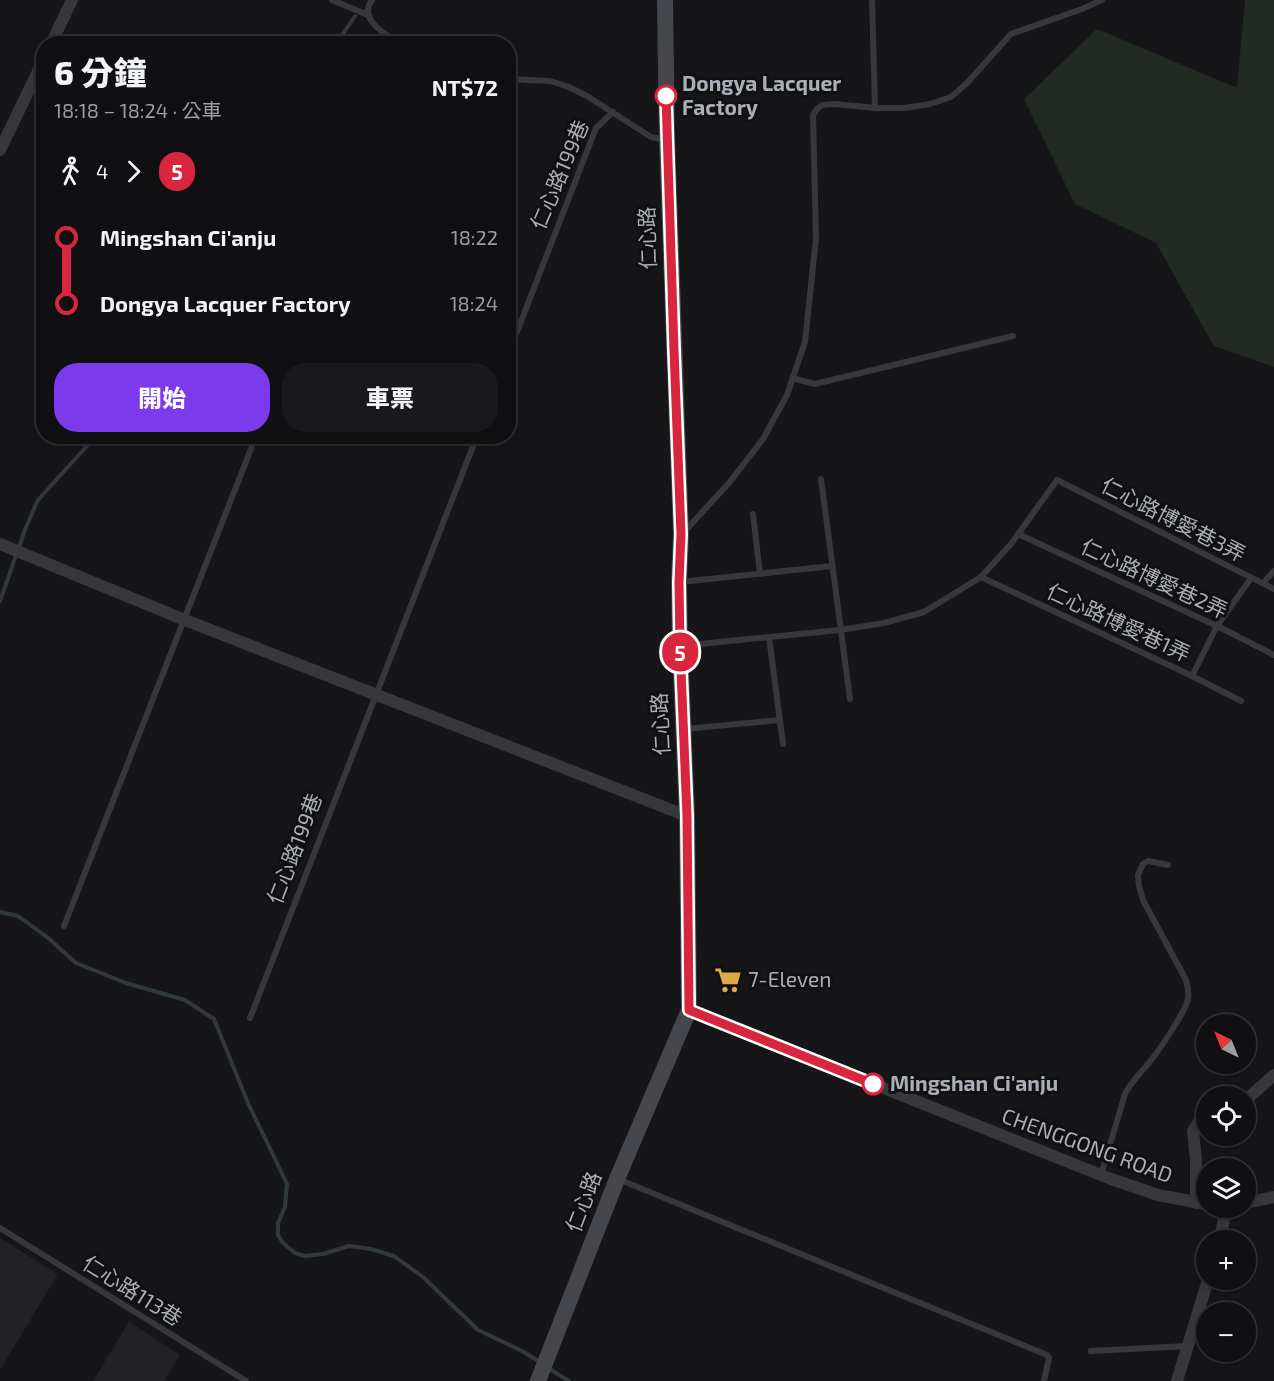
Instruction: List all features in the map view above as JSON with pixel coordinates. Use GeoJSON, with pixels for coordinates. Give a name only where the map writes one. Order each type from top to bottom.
{"type":"FeatureCollection","features":[{"type":"Feature","properties":{"kind":"street"},"geometry":{"type":"LineString","coordinates":[[55,36],[72,0]]}},
{"type":"Feature","properties":{"kind":"street","name":"仁心路"},"geometry":{"type":"LineString","coordinates":[[539,1379],[617,1179],[689,1010],[687,816],[680,646],[681,534],[667,140],[665,0]]}},
{"type":"Feature","properties":{"kind":"street"},"geometry":{"type":"LineString","coordinates":[[0,150],[36,76]]}},
{"type":"Feature","properties":{"kind":"street"},"geometry":{"type":"LineString","coordinates":[[5,546],[185,620],[687,816]]}},
{"type":"Feature","properties":{"kind":"street","name":"CHENGGONG ROAD"},"geometry":{"type":"LineString","coordinates":[[689,1010],[1101,1175],[1158,1195],[1196,1203]]}},
{"type":"Feature","properties":{"kind":"street"},"geometry":{"type":"LineString","coordinates":[[1256,1092],[1274,1075]]}},
{"type":"Feature","properties":{"kind":"street"},"geometry":{"type":"LineString","coordinates":[[1196,1126],[1193,1131],[1196,1160]]}},
{"type":"Feature","properties":{"kind":"street"},"geometry":{"type":"LineString","coordinates":[[1256,1201],[1274,1197]]}},
{"type":"Feature","properties":{"kind":"street"},"geometry":{"type":"LineString","coordinates":[[1176,1381],[1205,1290]]}},
{"type":"Feature","properties":{"kind":"lane"},"geometry":{"type":"LineString","coordinates":[[332,0],[368,15]]}},
{"type":"Feature","properties":{"kind":"lane"},"geometry":{"type":"LineString","coordinates":[[372,0],[369,4],[368,15],[373,25],[388,36]]}},
{"type":"Feature","properties":{"kind":"lane"},"geometry":{"type":"LineString","coordinates":[[872,0],[875,108]]}},
{"type":"Feature","properties":{"kind":"lane"},"geometry":{"type":"LineString","coordinates":[[681,534],[729,483],[763,439],[787,395],[805,342],[816,238],[813,115],[817,109],[822,105],[835,104],[904,108],[930,104],[951,97],[967,83],[1011,34],[1101,0]]}},
{"type":"Feature","properties":{"kind":"lane"},"geometry":{"type":"LineString","coordinates":[[516,79],[550,81],[569,87],[651,137],[667,140]]}},
{"type":"Feature","properties":{"kind":"lane","name":"仁心路199巷"},"geometry":{"type":"LineString","coordinates":[[516,335],[596,128],[613,112]]}},
{"type":"Feature","properties":{"kind":"lane"},"geometry":{"type":"LineString","coordinates":[[792,378],[815,384],[1013,336]]}},
{"type":"Feature","properties":{"kind":"lane"},"geometry":{"type":"LineString","coordinates":[[64,926],[253,444]]}},
{"type":"Feature","properties":{"kind":"lane","name":"仁心路199巷"},"geometry":{"type":"LineString","coordinates":[[250,1018],[474,444]]}},
{"type":"Feature","properties":{"kind":"lane"},"geometry":{"type":"LineString","coordinates":[[821,479],[850,699]]}},
{"type":"Feature","properties":{"kind":"lane","name":"仁心路博愛巷3弄"},"geometry":{"type":"LineString","coordinates":[[1018,534],[1057,480],[1274,589]]}},
{"type":"Feature","properties":{"kind":"lane"},"geometry":{"type":"LineString","coordinates":[[753,514],[760,574]]}},
{"type":"Feature","properties":{"kind":"lane"},"geometry":{"type":"LineString","coordinates":[[680,646],[840,630],[884,623],[924,612],[981,577],[1018,534]]}},
{"type":"Feature","properties":{"kind":"lane","name":"仁心路博愛巷2弄"},"geometry":{"type":"LineString","coordinates":[[1018,534],[1217,626],[1274,655]]}},
{"type":"Feature","properties":{"kind":"lane"},"geometry":{"type":"LineString","coordinates":[[679,582],[832,566]]}},
{"type":"Feature","properties":{"kind":"lane"},"geometry":{"type":"LineString","coordinates":[[1263,583],[1274,571]]}},
{"type":"Feature","properties":{"kind":"lane","name":"仁心路博愛巷1弄"},"geometry":{"type":"LineString","coordinates":[[981,577],[1241,701]]}},
{"type":"Feature","properties":{"kind":"lane"},"geometry":{"type":"LineString","coordinates":[[1192,676],[1217,626],[1251,578]]}},
{"type":"Feature","properties":{"kind":"lane"},"geometry":{"type":"LineString","coordinates":[[769,637],[783,744]]}},
{"type":"Feature","properties":{"kind":"lane"},"geometry":{"type":"LineString","coordinates":[[683,729],[780,720]]}},
{"type":"Feature","properties":{"kind":"lane"},"geometry":{"type":"LineString","coordinates":[[1101,1175],[1125,1094],[1164,1043],[1188,1001],[1189,992],[1186,980],[1143,900],[1139,886],[1138,875],[1143,864],[1148,861],[1168,865]]}},
{"type":"Feature","properties":{"kind":"lane"},"geometry":{"type":"LineString","coordinates":[[617,1179],[1047,1355],[1049,1358],[1044,1381]]}},
{"type":"Feature","properties":{"kind":"lane","name":"仁心路113巷"},"geometry":{"type":"LineString","coordinates":[[0,1228],[246,1381]]}},
{"type":"Feature","properties":{"kind":"lane"},"geometry":{"type":"LineString","coordinates":[[1091,1351],[1187,1346]]}},
{"type":"Feature","properties":{"kind":"shaded area"},"geometry":{"type":"Polygon","coordinates":[[[1245,0],[1274,0],[1274,367],[1214,346],[1156,243],[1075,204],[1024,99],[1097,29],[1237,88],[1245,0]]]}},
{"type":"Feature","properties":{"kind":"shaded area"},"geometry":{"type":"Polygon","coordinates":[[[0,1238],[58,1274],[0,1370],[0,1238]]]}},
{"type":"Feature","properties":{"kind":"shaded area"},"geometry":{"type":"Polygon","coordinates":[[[129,1322],[180,1355],[164,1381],[93,1381],[129,1322]]]}},
{"type":"Feature","properties":{"kind":"waterway"},"geometry":{"type":"LineString","coordinates":[[341,36],[355,16]]}},
{"type":"Feature","properties":{"kind":"waterway"},"geometry":{"type":"LineString","coordinates":[[0,601],[38,500],[89,444]]}},
{"type":"Feature","properties":{"kind":"waterway"},"geometry":{"type":"LineString","coordinates":[[0,912],[18,916],[47,937],[76,963],[126,983],[185,1000],[214,1019],[248,1103],[287,1184],[285,1207],[278,1223],[278,1235],[283,1243],[295,1253],[305,1256],[323,1254],[349,1246],[371,1249],[394,1256],[423,1277],[478,1330],[540,1362]]}},
{"type":"Feature","properties":{"kind":"waterway"},"geometry":{"type":"LineString","coordinates":[[548,1368],[569,1381]]}},
{"type":"Feature","properties":{"kind":"bus line","name":"5"},"geometry":{"type":"LineString","coordinates":[[666,96],[681,534],[680,646],[687,816],[689,1010],[873,1084]]}},
{"type":"Feature","properties":{"kind":"place","name":"Dongya Lacquer Factory"},"geometry":{"type":"Point","coordinates":[666,96]}},
{"type":"Feature","properties":{"kind":"place","name":"7-Eleven"},"geometry":{"type":"Point","coordinates":[728,980]}},
{"type":"Feature","properties":{"kind":"place","name":"Mingshan Ci'anju"},"geometry":{"type":"Point","coordinates":[873,1084]}}]}
